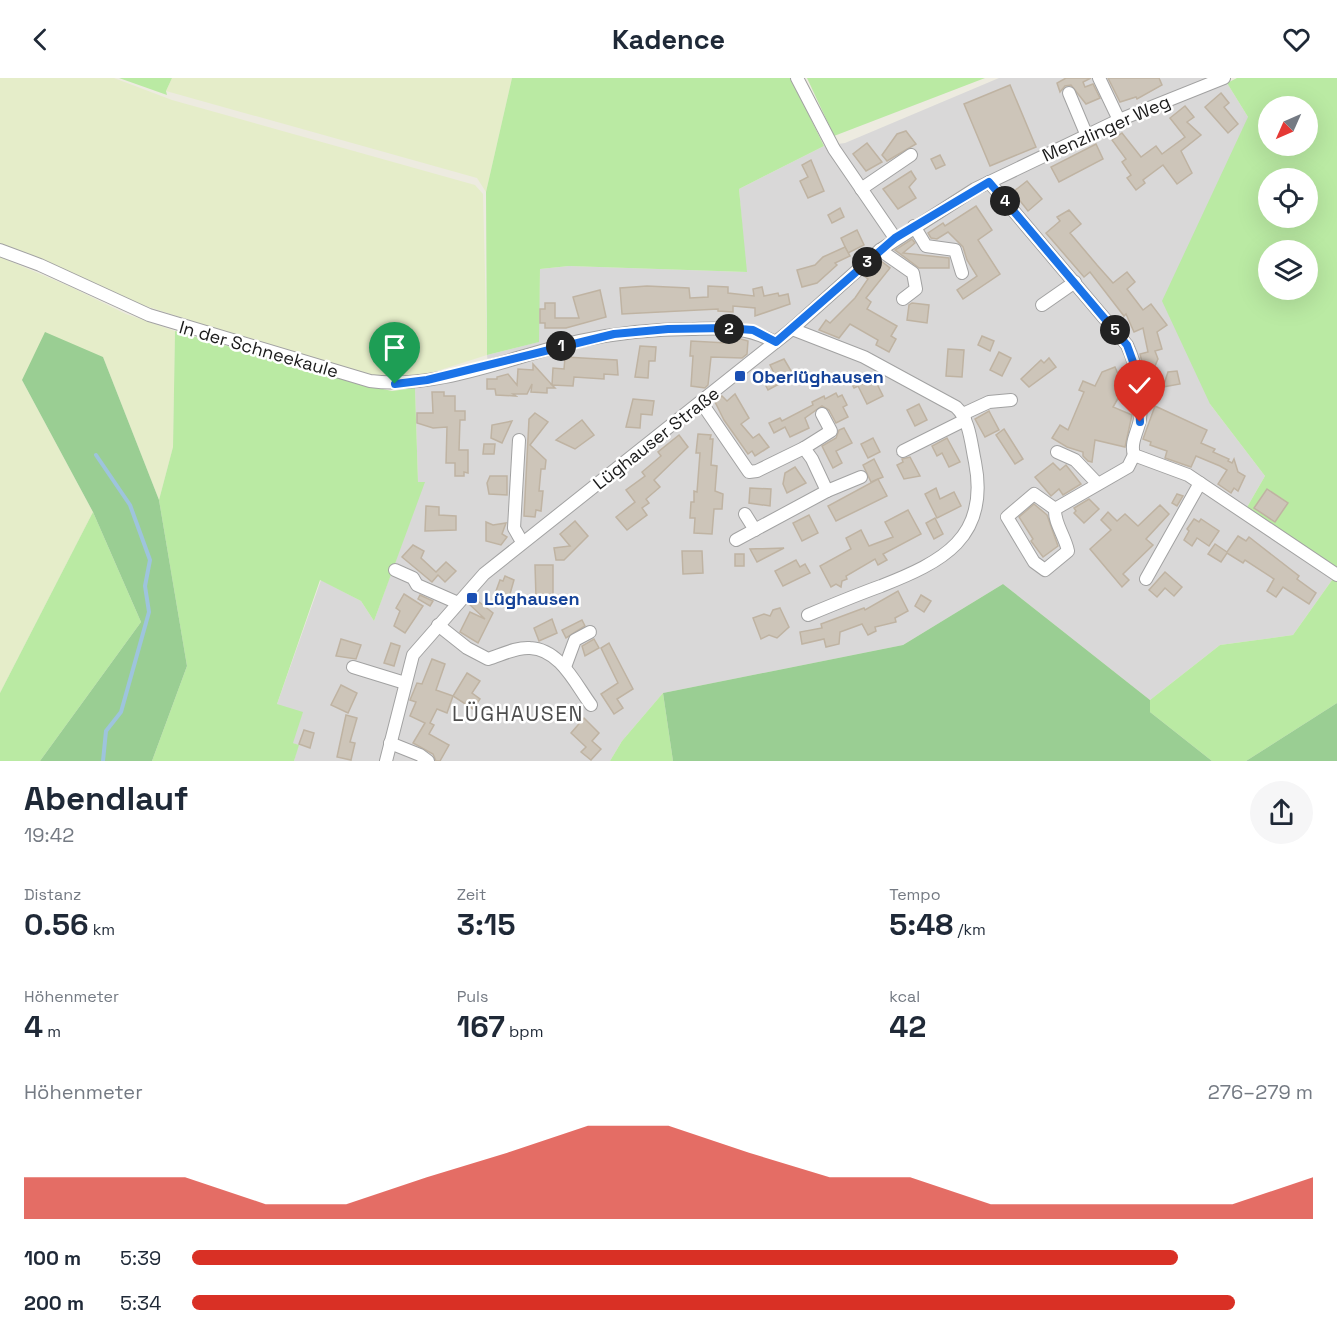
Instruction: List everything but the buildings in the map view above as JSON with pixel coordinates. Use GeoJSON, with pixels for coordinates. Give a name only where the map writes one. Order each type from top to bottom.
{"type":"FeatureCollection","features":[{"type":"Feature","properties":{"kind":"street"},"geometry":{"type":"LineString","coordinates":[[797,78],[823,131],[895,238]]}},
{"type":"Feature","properties":{"kind":"street"},"geometry":{"type":"LineString","coordinates":[[1099,78],[1119,120]]}},
{"type":"Feature","properties":{"kind":"street","name":"Menzlinger Weg"},"geometry":{"type":"LineString","coordinates":[[989,182],[1119,120],[1224,78]]}},
{"type":"Feature","properties":{"kind":"street"},"geometry":{"type":"LineString","coordinates":[[1069,93],[1087,136]]}},
{"type":"Feature","properties":{"kind":"street"},"geometry":{"type":"LineString","coordinates":[[861,189],[911,154]]}},
{"type":"Feature","properties":{"kind":"street"},"geometry":{"type":"LineString","coordinates":[[989,182],[1127,345],[1132,356],[1141,410],[1132,447],[1134,455],[1128,467],[1055,509]]}},
{"type":"Feature","properties":{"kind":"street","name":"Lüghauser Straße"},"geometry":{"type":"LineString","coordinates":[[386,761],[413,655],[484,574],[792,329],[895,238],[989,182]]}},
{"type":"Feature","properties":{"kind":"street"},"geometry":{"type":"LineString","coordinates":[[914,226],[926,246],[955,250],[962,273]]}},
{"type":"Feature","properties":{"kind":"street","name":"In der Schneekaule"},"geometry":{"type":"LineString","coordinates":[[0,250],[159,319],[370,381],[395,384],[427,380],[614,334],[668,329],[726,328],[753,330],[776,342]]}},
{"type":"Feature","properties":{"kind":"street"},"geometry":{"type":"LineString","coordinates":[[880,250],[913,273],[916,289],[903,299]]}},
{"type":"Feature","properties":{"kind":"street"},"geometry":{"type":"LineString","coordinates":[[1042,305],[1075,282]]}},
{"type":"Feature","properties":{"kind":"street"},"geometry":{"type":"LineString","coordinates":[[792,329],[864,357],[956,407],[964,417],[979,487],[978,505],[970,526],[959,542],[946,554],[920,570],[808,615]]}},
{"type":"Feature","properties":{"kind":"street"},"geometry":{"type":"LineString","coordinates":[[903,451],[989,402],[1011,400]]}},
{"type":"Feature","properties":{"kind":"street"},"geometry":{"type":"LineString","coordinates":[[702,402],[749,472],[757,471],[804,448],[831,431],[822,414]]}},
{"type":"Feature","properties":{"kind":"street"},"geometry":{"type":"LineString","coordinates":[[519,440],[514,528],[522,542]]}},
{"type":"Feature","properties":{"kind":"street"},"geometry":{"type":"LineString","coordinates":[[804,448],[812,459],[827,491]]}},
{"type":"Feature","properties":{"kind":"street"},"geometry":{"type":"LineString","coordinates":[[1057,452],[1075,460],[1097,483]]}},
{"type":"Feature","properties":{"kind":"street"},"geometry":{"type":"LineString","coordinates":[[1134,455],[1188,475],[1337,575]]}},
{"type":"Feature","properties":{"kind":"street"},"geometry":{"type":"LineString","coordinates":[[736,540],[827,491],[861,477]]}},
{"type":"Feature","properties":{"kind":"street"},"geometry":{"type":"LineString","coordinates":[[1146,579],[1200,483]]}},
{"type":"Feature","properties":{"kind":"street"},"geometry":{"type":"LineString","coordinates":[[1034,494],[1055,509],[1054,517],[1066,538],[1068,551],[1045,570],[1034,562],[1019,533],[1007,517],[1034,494]]}},
{"type":"Feature","properties":{"kind":"street"},"geometry":{"type":"LineString","coordinates":[[745,514],[755,530]]}},
{"type":"Feature","properties":{"kind":"street"},"geometry":{"type":"LineString","coordinates":[[395,570],[413,578],[417,585],[458,603]]}},
{"type":"Feature","properties":{"kind":"street"},"geometry":{"type":"LineString","coordinates":[[438,625],[481,657],[488,659],[529,647],[544,653],[565,667],[591,705]]}},
{"type":"Feature","properties":{"kind":"street"},"geometry":{"type":"LineString","coordinates":[[565,667],[575,640],[590,632]]}},
{"type":"Feature","properties":{"kind":"street"},"geometry":{"type":"LineString","coordinates":[[353,667],[405,683]]}},
{"type":"Feature","properties":{"kind":"street"},"geometry":{"type":"LineString","coordinates":[[390,743],[420,755],[428,761]]}},
{"type":"Feature","properties":{"kind":"shaded area"},"geometry":{"type":"Polygon","coordinates":[[[999,78],[1228,78],[1227,83],[1248,117],[1210,404],[1265,476],[1246,509],[1337,568],[1337,573],[1293,635],[1220,645],[1150,700],[1003,584],[903,645],[663,693],[622,741],[610,761],[294,761],[298,745],[293,743],[277,704],[321,580],[361,601],[374,621],[424,482],[418,482],[415,388],[489,370],[487,355],[538,342],[540,269],[569,266],[746,272],[739,189],[824,146],[845,143],[999,78]]]}},
{"type":"Feature","properties":{"kind":"green space"},"geometry":{"type":"Polygon","coordinates":[[[0,78],[114,78],[172,100],[475,185],[483,194],[487,355],[415,378],[370,378],[124,299],[0,246],[0,78]]]}},
{"type":"Feature","properties":{"kind":"green space"},"geometry":{"type":"Polygon","coordinates":[[[119,78],[172,78],[166,91],[167,95],[119,78]]]}},
{"type":"Feature","properties":{"kind":"green space"},"geometry":{"type":"Polygon","coordinates":[[[172,78],[512,78],[486,192],[477,178],[166,91],[172,78]]]}},
{"type":"Feature","properties":{"kind":"green space"},"geometry":{"type":"Polygon","coordinates":[[[512,78],[791,78],[824,146],[739,189],[747,272],[569,266],[540,269],[539,342],[487,355],[486,192],[512,78]]]}},
{"type":"Feature","properties":{"kind":"green space"},"geometry":{"type":"Polygon","coordinates":[[[807,78],[985,78],[834,136],[807,78]]]}},
{"type":"Feature","properties":{"kind":"green space"},"geometry":{"type":"Polygon","coordinates":[[[1237,78],[1337,78],[1337,568],[1246,509],[1265,476],[1210,404],[1162,301],[1248,117],[1227,83],[1237,78]]]}},
{"type":"Feature","properties":{"kind":"green space"},"geometry":{"type":"Polygon","coordinates":[[[0,257],[71,287],[126,314],[175,331],[173,447],[159,500],[103,357],[22,380],[93,512],[0,693],[0,257]]]}},
{"type":"Feature","properties":{"kind":"green space"},"geometry":{"type":"Polygon","coordinates":[[[175,331],[360,384],[392,391],[415,388],[418,482],[425,482],[374,621],[361,601],[320,580],[277,704],[303,712],[293,743],[299,745],[294,761],[152,761],[187,666],[159,500],[173,447],[175,331]]]}},
{"type":"Feature","properties":{"kind":"green space"},"geometry":{"type":"Polygon","coordinates":[[[45,332],[103,357],[159,500],[187,666],[152,761],[40,761],[141,622],[93,512],[22,380],[45,332]]]}},
{"type":"Feature","properties":{"kind":"green space"},"geometry":{"type":"Polygon","coordinates":[[[93,512],[141,622],[40,761],[0,761],[0,693],[93,512]]]}},
{"type":"Feature","properties":{"kind":"green space"},"geometry":{"type":"Polygon","coordinates":[[[1337,573],[1337,703],[1246,761],[1212,761],[1150,712],[1150,700],[1220,645],[1293,635],[1337,573]]]}},
{"type":"Feature","properties":{"kind":"green space"},"geometry":{"type":"Polygon","coordinates":[[[1003,584],[1150,700],[1150,712],[1212,761],[673,761],[663,693],[903,645],[1003,584]]]}},
{"type":"Feature","properties":{"kind":"green space"},"geometry":{"type":"Polygon","coordinates":[[[663,693],[673,761],[610,761],[622,741],[663,693]]]}},
{"type":"Feature","properties":{"kind":"green space"},"geometry":{"type":"Polygon","coordinates":[[[1337,703],[1337,761],[1246,761],[1337,703]]]}},
{"type":"Feature","properties":{"kind":"waterway"},"geometry":{"type":"LineString","coordinates":[[96,455],[130,505],[150,560],[145,586],[149,612],[121,712],[106,731],[103,761]]}},
{"type":"Feature","properties":{"kind":"place","name":"Oberlüghausen"},"geometry":{"type":"Point","coordinates":[740,376]}},
{"type":"Feature","properties":{"kind":"place","name":"Lüghausen"},"geometry":{"type":"Point","coordinates":[472,598]}},
{"type":"Feature","properties":{"kind":"district","name":"LÜGHAUSEN"},"geometry":{"type":"Point","coordinates":[518,713]}},
{"type":"Feature","properties":{"kind":"route"},"geometry":{"type":"LineString","coordinates":[[395,384],[427,380],[614,334],[668,329],[726,328],[753,330],[776,342],[895,238],[989,182],[1127,345],[1137,373],[1140,422]]}}]}
